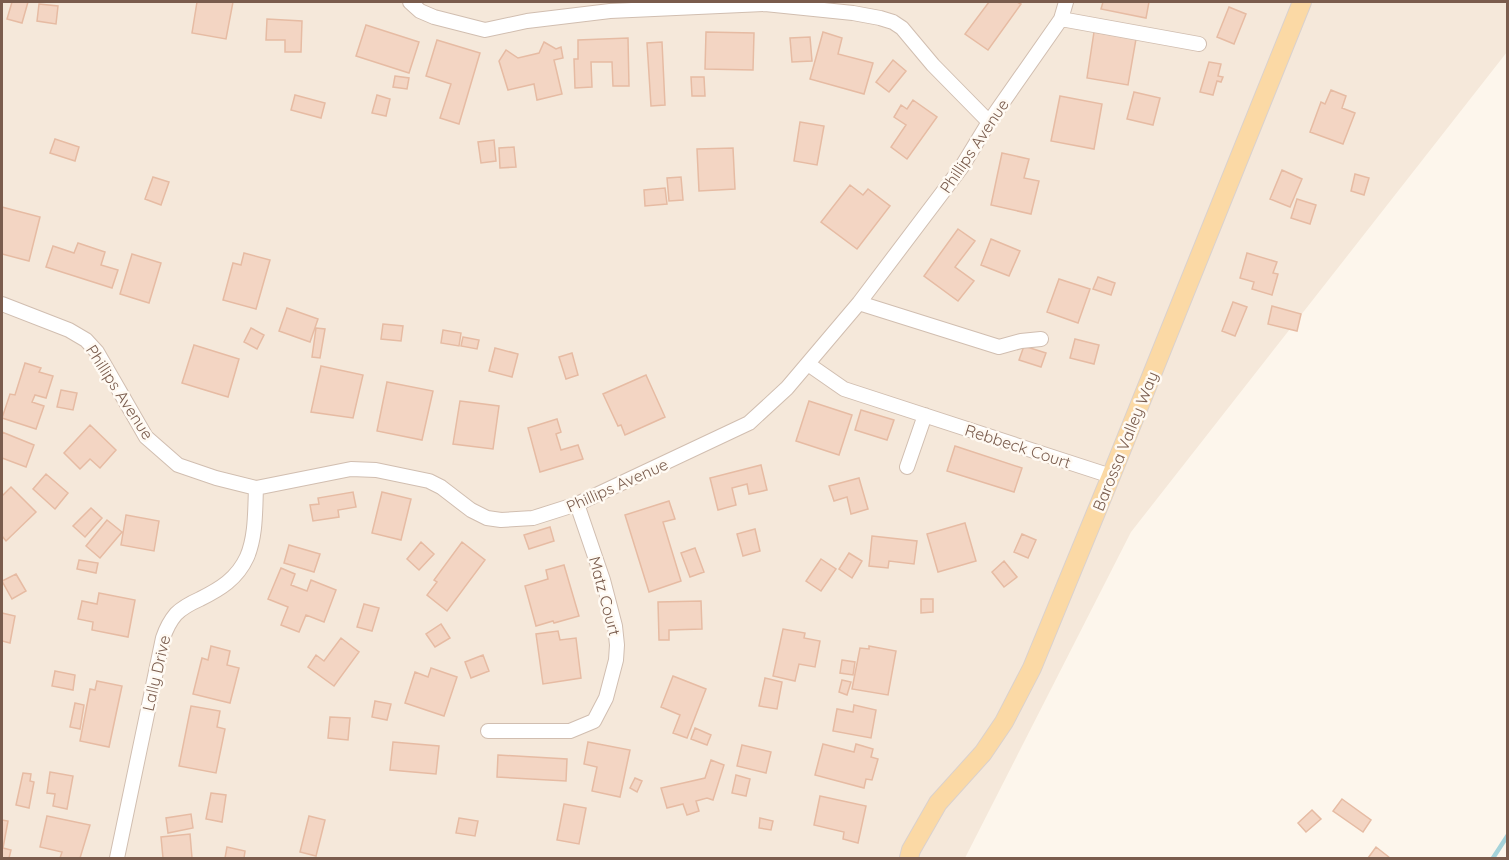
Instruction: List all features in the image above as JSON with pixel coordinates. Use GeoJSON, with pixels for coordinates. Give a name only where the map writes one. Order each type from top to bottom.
{"type":"FeatureCollection","features":[{"type":"Feature","properties":{"kind":"main road","name":"Barossa Valley Way"},"geometry":{"type":"LineString","coordinates":[[909,858],[911,850],[938,803],[983,753],[1018,697],[1032,668],[1302,2]]}},
{"type":"Feature","properties":{"kind":"street"},"geometry":{"type":"LineString","coordinates":[[410,2],[420,11],[434,17],[484,30],[527,21],[610,11],[765,4],[880,18],[902,28],[933,65],[989,122]]}},
{"type":"Feature","properties":{"kind":"street","name":"Phillips Avenue"},"geometry":{"type":"LineString","coordinates":[[3,310],[69,330],[86,340],[97,352],[146,436],[178,465],[256,488],[351,469],[376,470],[429,481],[441,487],[471,510],[487,518],[501,520],[533,518],[577,504],[749,423],[787,388],[860,303],[961,168],[989,122],[1061,19],[1066,2]]}},
{"type":"Feature","properties":{"kind":"street"},"geometry":{"type":"LineString","coordinates":[[1061,19],[1199,44]]}},
{"type":"Feature","properties":{"kind":"street"},"geometry":{"type":"LineString","coordinates":[[860,303],[999,347],[1041,339]]}},
{"type":"Feature","properties":{"kind":"street","name":"Rebbeck Court"},"geometry":{"type":"LineString","coordinates":[[808,364],[844,389],[1111,476]]}},
{"type":"Feature","properties":{"kind":"street"},"geometry":{"type":"LineString","coordinates":[[907,467],[925,415]]}},
{"type":"Feature","properties":{"kind":"street","name":"Lally Drive"},"geometry":{"type":"LineString","coordinates":[[117,858],[163,638],[169,623],[177,613],[217,591],[239,572],[248,556],[252,541],[256,488]]}},
{"type":"Feature","properties":{"kind":"street","name":"Matz Court"},"geometry":{"type":"LineString","coordinates":[[488,730],[570,731],[594,721],[606,698],[616,660],[615,626],[603,580],[577,504]]}},
{"type":"Feature","properties":{"kind":"shaded area"},"geometry":{"type":"Polygon","coordinates":[[[2,2],[1507,2],[1507,52],[1131,532],[965,858],[2,858],[2,2]]]}},
{"type":"Feature","properties":{"kind":"building"},"geometry":{"type":"Polygon","coordinates":[[[12,2],[28,2],[22,23],[7,19],[12,2]]]}},
{"type":"Feature","properties":{"kind":"building"},"geometry":{"type":"Polygon","coordinates":[[[197,2],[233,2],[226,39],[192,33],[197,2]]]}},
{"type":"Feature","properties":{"kind":"building"},"geometry":{"type":"Polygon","coordinates":[[[989,2],[1021,4],[988,50],[965,34],[989,2]]]}},
{"type":"Feature","properties":{"kind":"building"},"geometry":{"type":"Polygon","coordinates":[[[1103,2],[1149,2],[1146,18],[1101,9],[1103,2]]]}},
{"type":"Feature","properties":{"kind":"building"},"geometry":{"type":"Polygon","coordinates":[[[39,4],[58,6],[56,24],[37,21],[39,4]]]}},
{"type":"Feature","properties":{"kind":"building"},"geometry":{"type":"Polygon","coordinates":[[[1229,7],[1246,14],[1234,44],[1217,37],[1229,7]]]}},
{"type":"Feature","properties":{"kind":"building"},"geometry":{"type":"Polygon","coordinates":[[[267,19],[302,21],[301,52],[285,52],[285,40],[266,40],[267,19]]]}},
{"type":"Feature","properties":{"kind":"building"},"geometry":{"type":"Polygon","coordinates":[[[366,25],[419,42],[409,73],[356,56],[366,25]]]}},
{"type":"Feature","properties":{"kind":"building"},"geometry":{"type":"Polygon","coordinates":[[[706,32],[754,33],[753,70],[705,69],[706,32]]]}},
{"type":"Feature","properties":{"kind":"building"},"geometry":{"type":"Polygon","coordinates":[[[823,32],[842,38],[838,54],[873,63],[864,94],[810,79],[823,32]]]}},
{"type":"Feature","properties":{"kind":"building"},"geometry":{"type":"Polygon","coordinates":[[[1094,32],[1136,39],[1128,85],[1087,78],[1094,32]]]}},
{"type":"Feature","properties":{"kind":"building"},"geometry":{"type":"Polygon","coordinates":[[[810,37],[812,61],[792,62],[790,38],[810,37]]]}},
{"type":"Feature","properties":{"kind":"building"},"geometry":{"type":"Polygon","coordinates":[[[628,38],[629,86],[613,86],[612,62],[591,62],[592,87],[575,88],[574,59],[578,59],[578,40],[628,38]]]}},
{"type":"Feature","properties":{"kind":"building"},"geometry":{"type":"Polygon","coordinates":[[[437,40],[480,53],[459,124],[440,118],[451,84],[426,76],[437,40]]]}},
{"type":"Feature","properties":{"kind":"building"},"geometry":{"type":"Polygon","coordinates":[[[544,42],[556,49],[561,47],[563,58],[554,60],[562,94],[537,100],[534,84],[508,90],[499,61],[506,50],[518,58],[539,53],[544,42]]]}},
{"type":"Feature","properties":{"kind":"building"},"geometry":{"type":"Polygon","coordinates":[[[662,42],[665,105],[651,106],[647,43],[662,42]]]}},
{"type":"Feature","properties":{"kind":"building"},"geometry":{"type":"Polygon","coordinates":[[[893,60],[906,71],[889,92],[876,82],[893,60]]]}},
{"type":"Feature","properties":{"kind":"building"},"geometry":{"type":"Polygon","coordinates":[[[1209,62],[1221,64],[1218,76],[1223,77],[1221,82],[1217,81],[1213,95],[1200,92],[1209,62]]]}},
{"type":"Feature","properties":{"kind":"building"},"geometry":{"type":"Polygon","coordinates":[[[395,76],[409,78],[407,89],[393,87],[395,76]]]}},
{"type":"Feature","properties":{"kind":"building"},"geometry":{"type":"Polygon","coordinates":[[[691,77],[704,77],[705,96],[692,96],[691,77]]]}},
{"type":"Feature","properties":{"kind":"building"},"geometry":{"type":"Polygon","coordinates":[[[1331,90],[1346,96],[1342,108],[1355,113],[1343,144],[1310,132],[1321,102],[1325,104],[1331,90]]]}},
{"type":"Feature","properties":{"kind":"building"},"geometry":{"type":"Polygon","coordinates":[[[1134,92],[1160,98],[1153,125],[1127,119],[1134,92]]]}},
{"type":"Feature","properties":{"kind":"building"},"geometry":{"type":"Polygon","coordinates":[[[295,95],[325,103],[321,118],[291,110],[295,95]]]}},
{"type":"Feature","properties":{"kind":"building"},"geometry":{"type":"Polygon","coordinates":[[[377,95],[390,99],[386,116],[372,113],[377,95]]]}},
{"type":"Feature","properties":{"kind":"building"},"geometry":{"type":"Polygon","coordinates":[[[1060,96],[1102,104],[1094,149],[1051,141],[1060,96]]]}},
{"type":"Feature","properties":{"kind":"building"},"geometry":{"type":"Polygon","coordinates":[[[913,100],[937,117],[907,159],[891,147],[906,125],[894,117],[901,105],[907,109],[913,100]]]}},
{"type":"Feature","properties":{"kind":"building"},"geometry":{"type":"Polygon","coordinates":[[[800,122],[824,126],[817,165],[794,161],[800,122]]]}},
{"type":"Feature","properties":{"kind":"building"},"geometry":{"type":"Polygon","coordinates":[[[55,139],[79,147],[75,161],[50,153],[55,139]]]}},
{"type":"Feature","properties":{"kind":"building"},"geometry":{"type":"Polygon","coordinates":[[[494,140],[496,161],[481,163],[478,142],[494,140]]]}},
{"type":"Feature","properties":{"kind":"building"},"geometry":{"type":"Polygon","coordinates":[[[514,147],[516,167],[500,168],[499,148],[514,147]]]}},
{"type":"Feature","properties":{"kind":"building"},"geometry":{"type":"Polygon","coordinates":[[[733,148],[735,189],[699,191],[697,149],[733,148]]]}},
{"type":"Feature","properties":{"kind":"building"},"geometry":{"type":"Polygon","coordinates":[[[1002,153],[1029,159],[1024,178],[1039,181],[1031,214],[991,205],[1002,153]]]}},
{"type":"Feature","properties":{"kind":"building"},"geometry":{"type":"Polygon","coordinates":[[[1282,170],[1302,179],[1290,207],[1270,199],[1282,170]]]}},
{"type":"Feature","properties":{"kind":"building"},"geometry":{"type":"Polygon","coordinates":[[[1355,174],[1369,178],[1364,195],[1351,191],[1355,174]]]}},
{"type":"Feature","properties":{"kind":"building"},"geometry":{"type":"Polygon","coordinates":[[[153,177],[169,182],[161,205],[145,199],[153,177]]]}},
{"type":"Feature","properties":{"kind":"building"},"geometry":{"type":"Polygon","coordinates":[[[681,177],[683,200],[669,201],[667,178],[681,177]]]}},
{"type":"Feature","properties":{"kind":"building"},"geometry":{"type":"Polygon","coordinates":[[[850,185],[863,195],[868,189],[890,206],[857,249],[821,222],[850,185]]]}},
{"type":"Feature","properties":{"kind":"building"},"geometry":{"type":"Polygon","coordinates":[[[665,188],[667,204],[645,206],[644,190],[665,188]]]}},
{"type":"Feature","properties":{"kind":"building"},"geometry":{"type":"Polygon","coordinates":[[[1297,199],[1316,205],[1310,224],[1291,218],[1297,199]]]}},
{"type":"Feature","properties":{"kind":"building"},"geometry":{"type":"Polygon","coordinates":[[[2,207],[40,217],[29,261],[2,254],[2,207]]]}},
{"type":"Feature","properties":{"kind":"building"},"geometry":{"type":"Polygon","coordinates":[[[958,229],[975,241],[955,267],[974,281],[958,301],[924,276],[958,229]]]}},
{"type":"Feature","properties":{"kind":"building"},"geometry":{"type":"Polygon","coordinates":[[[991,239],[1020,251],[1009,276],[981,265],[991,239]]]}},
{"type":"Feature","properties":{"kind":"building"},"geometry":{"type":"Polygon","coordinates":[[[78,243],[105,252],[101,265],[118,270],[112,288],[46,267],[53,246],[74,253],[78,243]]]}},
{"type":"Feature","properties":{"kind":"building"},"geometry":{"type":"Polygon","coordinates":[[[244,253],[270,260],[256,309],[223,300],[233,263],[241,265],[244,253]]]}},
{"type":"Feature","properties":{"kind":"building"},"geometry":{"type":"Polygon","coordinates":[[[1247,253],[1277,262],[1273,273],[1278,274],[1272,295],[1252,289],[1254,282],[1240,278],[1247,253]]]}},
{"type":"Feature","properties":{"kind":"building"},"geometry":{"type":"Polygon","coordinates":[[[132,254],[161,263],[149,303],[120,294],[132,254]]]}},
{"type":"Feature","properties":{"kind":"building"},"geometry":{"type":"Polygon","coordinates":[[[1098,277],[1115,283],[1111,295],[1093,289],[1098,277]]]}},
{"type":"Feature","properties":{"kind":"building"},"geometry":{"type":"Polygon","coordinates":[[[1059,279],[1090,289],[1078,323],[1047,312],[1059,279]]]}},
{"type":"Feature","properties":{"kind":"building"},"geometry":{"type":"Polygon","coordinates":[[[1233,302],[1247,307],[1235,336],[1222,331],[1233,302]]]}},
{"type":"Feature","properties":{"kind":"building"},"geometry":{"type":"Polygon","coordinates":[[[1272,306],[1301,314],[1297,331],[1268,324],[1272,306]]]}},
{"type":"Feature","properties":{"kind":"building"},"geometry":{"type":"Polygon","coordinates":[[[287,308],[318,319],[310,342],[279,331],[287,308]]]}},
{"type":"Feature","properties":{"kind":"building"},"geometry":{"type":"Polygon","coordinates":[[[383,324],[403,326],[401,341],[381,339],[383,324]]]}},
{"type":"Feature","properties":{"kind":"building"},"geometry":{"type":"Polygon","coordinates":[[[251,328],[264,335],[257,349],[244,342],[251,328]]]}},
{"type":"Feature","properties":{"kind":"building"},"geometry":{"type":"Polygon","coordinates":[[[316,328],[325,329],[320,358],[312,357],[316,328]]]}},
{"type":"Feature","properties":{"kind":"building"},"geometry":{"type":"Polygon","coordinates":[[[443,330],[461,333],[459,346],[441,343],[443,330]]]}},
{"type":"Feature","properties":{"kind":"building"},"geometry":{"type":"Polygon","coordinates":[[[463,337],[479,340],[477,349],[461,346],[463,337]]]}},
{"type":"Feature","properties":{"kind":"building"},"geometry":{"type":"Polygon","coordinates":[[[1075,339],[1099,345],[1094,364],[1070,358],[1075,339]]]}},
{"type":"Feature","properties":{"kind":"building"},"geometry":{"type":"Polygon","coordinates":[[[194,345],[239,359],[228,397],[182,383],[194,345]]]}},
{"type":"Feature","properties":{"kind":"building"},"geometry":{"type":"Polygon","coordinates":[[[1024,346],[1046,353],[1041,367],[1019,360],[1024,346]]]}},
{"type":"Feature","properties":{"kind":"building"},"geometry":{"type":"Polygon","coordinates":[[[495,348],[518,354],[512,377],[489,371],[495,348]]]}},
{"type":"Feature","properties":{"kind":"building"},"geometry":{"type":"Polygon","coordinates":[[[572,353],[578,375],[566,379],[559,357],[572,353]]]}},
{"type":"Feature","properties":{"kind":"building"},"geometry":{"type":"Polygon","coordinates":[[[25,363],[41,368],[39,372],[53,376],[46,398],[35,395],[32,402],[44,406],[36,429],[2,418],[10,394],[15,395],[25,363]]]}},
{"type":"Feature","properties":{"kind":"building"},"geometry":{"type":"Polygon","coordinates":[[[321,366],[363,375],[353,418],[311,412],[321,366]]]}},
{"type":"Feature","properties":{"kind":"building"},"geometry":{"type":"Polygon","coordinates":[[[646,375],[665,417],[625,435],[621,425],[618,426],[603,394],[646,375]]]}},
{"type":"Feature","properties":{"kind":"building"},"geometry":{"type":"Polygon","coordinates":[[[387,382],[433,391],[422,440],[377,431],[387,382]]]}},
{"type":"Feature","properties":{"kind":"building"},"geometry":{"type":"Polygon","coordinates":[[[61,390],[77,393],[73,410],[57,407],[61,390]]]}},
{"type":"Feature","properties":{"kind":"building"},"geometry":{"type":"Polygon","coordinates":[[[460,401],[499,406],[493,449],[453,444],[460,401]]]}},
{"type":"Feature","properties":{"kind":"building"},"geometry":{"type":"Polygon","coordinates":[[[809,401],[852,415],[839,455],[796,441],[809,401]]]}},
{"type":"Feature","properties":{"kind":"building"},"geometry":{"type":"Polygon","coordinates":[[[861,410],[894,420],[887,440],[855,430],[861,410]]]}},
{"type":"Feature","properties":{"kind":"building"},"geometry":{"type":"Polygon","coordinates":[[[557,419],[561,432],[556,434],[561,450],[578,445],[583,459],[540,472],[528,428],[557,419]]]}},
{"type":"Feature","properties":{"kind":"building"},"geometry":{"type":"Polygon","coordinates":[[[90,425],[116,450],[100,468],[90,459],[80,469],[64,453],[90,425]]]}},
{"type":"Feature","properties":{"kind":"building"},"geometry":{"type":"Polygon","coordinates":[[[2,432],[34,445],[26,467],[2,458],[2,432]]]}},
{"type":"Feature","properties":{"kind":"building"},"geometry":{"type":"Polygon","coordinates":[[[955,446],[1022,468],[1014,492],[947,471],[955,446]]]}},
{"type":"Feature","properties":{"kind":"building"},"geometry":{"type":"Polygon","coordinates":[[[761,465],[767,490],[749,494],[747,484],[732,488],[736,505],[718,510],[710,478],[761,465]]]}},
{"type":"Feature","properties":{"kind":"building"},"geometry":{"type":"Polygon","coordinates":[[[46,474],[68,493],[55,509],[33,489],[46,474]]]}},
{"type":"Feature","properties":{"kind":"building"},"geometry":{"type":"Polygon","coordinates":[[[859,478],[868,509],[851,514],[847,497],[834,501],[829,486],[859,478]]]}},
{"type":"Feature","properties":{"kind":"building"},"geometry":{"type":"Polygon","coordinates":[[[11,487],[36,512],[6,541],[2,536],[2,496],[11,487]]]}},
{"type":"Feature","properties":{"kind":"building"},"geometry":{"type":"Polygon","coordinates":[[[353,492],[356,507],[338,510],[339,517],[313,521],[310,505],[319,504],[318,498],[353,492]]]}},
{"type":"Feature","properties":{"kind":"building"},"geometry":{"type":"Polygon","coordinates":[[[382,492],[411,499],[401,540],[372,533],[382,492]]]}},
{"type":"Feature","properties":{"kind":"building"},"geometry":{"type":"Polygon","coordinates":[[[669,501],[675,519],[663,522],[681,581],[649,592],[625,515],[669,501]]]}},
{"type":"Feature","properties":{"kind":"building"},"geometry":{"type":"Polygon","coordinates":[[[91,508],[102,518],[85,537],[73,526],[91,508]]]}},
{"type":"Feature","properties":{"kind":"building"},"geometry":{"type":"Polygon","coordinates":[[[126,515],[159,521],[154,551],[121,545],[126,515]]]}},
{"type":"Feature","properties":{"kind":"building"},"geometry":{"type":"Polygon","coordinates":[[[107,520],[122,532],[100,558],[86,546],[107,520]]]}},
{"type":"Feature","properties":{"kind":"building"},"geometry":{"type":"Polygon","coordinates":[[[965,523],[976,561],[938,572],[927,534],[965,523]]]}},
{"type":"Feature","properties":{"kind":"building"},"geometry":{"type":"Polygon","coordinates":[[[550,527],[554,541],[529,549],[524,535],[550,527]]]}},
{"type":"Feature","properties":{"kind":"building"},"geometry":{"type":"Polygon","coordinates":[[[755,529],[760,551],[743,556],[737,534],[755,529]]]}},
{"type":"Feature","properties":{"kind":"building"},"geometry":{"type":"Polygon","coordinates":[[[1022,534],[1036,540],[1028,558],[1014,552],[1022,534]]]}},
{"type":"Feature","properties":{"kind":"building"},"geometry":{"type":"Polygon","coordinates":[[[872,536],[917,541],[914,564],[889,561],[888,568],[869,566],[872,536]]]}},
{"type":"Feature","properties":{"kind":"building"},"geometry":{"type":"Polygon","coordinates":[[[421,542],[434,554],[419,570],[407,559],[421,542]]]}},
{"type":"Feature","properties":{"kind":"building"},"geometry":{"type":"Polygon","coordinates":[[[462,542],[485,560],[447,611],[427,595],[437,582],[434,580],[462,542]]]}},
{"type":"Feature","properties":{"kind":"building"},"geometry":{"type":"Polygon","coordinates":[[[289,545],[320,554],[314,572],[284,563],[289,545]]]}},
{"type":"Feature","properties":{"kind":"building"},"geometry":{"type":"Polygon","coordinates":[[[695,548],[704,572],[690,577],[681,553],[695,548]]]}},
{"type":"Feature","properties":{"kind":"building"},"geometry":{"type":"Polygon","coordinates":[[[849,553],[862,561],[852,578],[839,569],[849,553]]]}},
{"type":"Feature","properties":{"kind":"building"},"geometry":{"type":"Polygon","coordinates":[[[821,559],[836,569],[821,591],[806,581],[821,559]]]}},
{"type":"Feature","properties":{"kind":"building"},"geometry":{"type":"Polygon","coordinates":[[[79,560],[98,563],[96,573],[77,569],[79,560]]]}},
{"type":"Feature","properties":{"kind":"building"},"geometry":{"type":"Polygon","coordinates":[[[1004,561],[1017,577],[1004,587],[992,572],[1004,561]]]}},
{"type":"Feature","properties":{"kind":"building"},"geometry":{"type":"Polygon","coordinates":[[[564,565],[579,616],[536,626],[525,586],[548,579],[546,570],[564,565]]]}},
{"type":"Feature","properties":{"kind":"building"},"geometry":{"type":"Polygon","coordinates":[[[281,568],[295,574],[291,585],[307,591],[311,580],[336,590],[324,622],[306,615],[299,632],[281,625],[288,607],[268,599],[281,568]]]}},
{"type":"Feature","properties":{"kind":"building"},"geometry":{"type":"Polygon","coordinates":[[[16,574],[26,591],[12,599],[2,581],[16,574]]]}},
{"type":"Feature","properties":{"kind":"building"},"geometry":{"type":"Polygon","coordinates":[[[99,593],[135,600],[128,637],[92,630],[93,622],[78,619],[82,601],[97,604],[99,593]]]}},
{"type":"Feature","properties":{"kind":"building"},"geometry":{"type":"Polygon","coordinates":[[[921,599],[933,599],[933,612],[921,613],[921,599]]]}},
{"type":"Feature","properties":{"kind":"building"},"geometry":{"type":"Polygon","coordinates":[[[701,601],[702,629],[669,630],[669,640],[659,640],[658,602],[701,601]]]}},
{"type":"Feature","properties":{"kind":"building"},"geometry":{"type":"Polygon","coordinates":[[[364,604],[379,608],[372,631],[357,627],[364,604]]]}},
{"type":"Feature","properties":{"kind":"building"},"geometry":{"type":"Polygon","coordinates":[[[2,613],[15,616],[10,643],[2,641],[2,613]]]}},
{"type":"Feature","properties":{"kind":"building"},"geometry":{"type":"Polygon","coordinates":[[[441,624],[450,638],[435,647],[426,634],[441,624]]]}},
{"type":"Feature","properties":{"kind":"building"},"geometry":{"type":"Polygon","coordinates":[[[783,629],[805,633],[804,638],[820,641],[815,667],[799,664],[795,681],[773,676],[783,629]]]}},
{"type":"Feature","properties":{"kind":"building"},"geometry":{"type":"Polygon","coordinates":[[[558,631],[560,640],[576,638],[581,678],[543,684],[536,634],[558,631]]]}},
{"type":"Feature","properties":{"kind":"building"},"geometry":{"type":"Polygon","coordinates":[[[341,638],[359,652],[334,686],[308,667],[316,655],[324,661],[341,638]]]}},
{"type":"Feature","properties":{"kind":"building"},"geometry":{"type":"Polygon","coordinates":[[[211,646],[230,651],[227,665],[239,668],[230,703],[193,694],[202,658],[208,660],[211,646]]]}},
{"type":"Feature","properties":{"kind":"building"},"geometry":{"type":"Polygon","coordinates":[[[869,646],[896,651],[888,695],[852,689],[860,648],[869,649],[869,646]]]}},
{"type":"Feature","properties":{"kind":"building"},"geometry":{"type":"Polygon","coordinates":[[[483,655],[489,671],[471,678],[465,662],[483,655]]]}},
{"type":"Feature","properties":{"kind":"building"},"geometry":{"type":"Polygon","coordinates":[[[842,660],[855,662],[853,675],[840,673],[842,660]]]}},
{"type":"Feature","properties":{"kind":"building"},"geometry":{"type":"Polygon","coordinates":[[[431,668],[457,677],[444,716],[405,703],[415,672],[428,677],[431,668]]]}},
{"type":"Feature","properties":{"kind":"building"},"geometry":{"type":"Polygon","coordinates":[[[55,671],[75,675],[73,690],[52,686],[55,671]]]}},
{"type":"Feature","properties":{"kind":"building"},"geometry":{"type":"Polygon","coordinates":[[[673,676],[706,689],[687,738],[673,733],[680,715],[661,707],[673,676]]]}},
{"type":"Feature","properties":{"kind":"building"},"geometry":{"type":"Polygon","coordinates":[[[765,678],[782,682],[777,709],[759,706],[765,678]]]}},
{"type":"Feature","properties":{"kind":"building"},"geometry":{"type":"Polygon","coordinates":[[[842,680],[851,682],[847,695],[839,692],[842,680]]]}},
{"type":"Feature","properties":{"kind":"building"},"geometry":{"type":"Polygon","coordinates":[[[97,681],[122,686],[109,747],[80,741],[90,689],[95,690],[97,681]]]}},
{"type":"Feature","properties":{"kind":"building"},"geometry":{"type":"Polygon","coordinates":[[[375,701],[391,704],[387,720],[372,717],[375,701]]]}},
{"type":"Feature","properties":{"kind":"building"},"geometry":{"type":"Polygon","coordinates":[[[75,703],[84,705],[80,729],[70,727],[75,703]]]}},
{"type":"Feature","properties":{"kind":"building"},"geometry":{"type":"Polygon","coordinates":[[[854,705],[876,710],[871,738],[833,731],[837,709],[853,712],[854,705]]]}},
{"type":"Feature","properties":{"kind":"building"},"geometry":{"type":"Polygon","coordinates":[[[191,706],[220,711],[217,727],[225,729],[216,773],[179,766],[191,706]]]}},
{"type":"Feature","properties":{"kind":"building"},"geometry":{"type":"Polygon","coordinates":[[[330,717],[350,718],[348,740],[328,738],[330,717]]]}},
{"type":"Feature","properties":{"kind":"building"},"geometry":{"type":"Polygon","coordinates":[[[695,728],[711,735],[707,745],[691,739],[695,728]]]}},
{"type":"Feature","properties":{"kind":"building"},"geometry":{"type":"Polygon","coordinates":[[[393,742],[439,746],[436,774],[390,770],[393,742]]]}},
{"type":"Feature","properties":{"kind":"building"},"geometry":{"type":"Polygon","coordinates":[[[588,742],[630,750],[620,797],[592,791],[597,767],[584,764],[588,742]]]}},
{"type":"Feature","properties":{"kind":"building"},"geometry":{"type":"Polygon","coordinates":[[[823,744],[854,752],[856,744],[873,749],[871,757],[878,759],[872,780],[866,779],[864,788],[815,775],[823,744]]]}},
{"type":"Feature","properties":{"kind":"building"},"geometry":{"type":"Polygon","coordinates":[[[742,745],[771,752],[766,773],[737,766],[742,745]]]}},
{"type":"Feature","properties":{"kind":"building"},"geometry":{"type":"Polygon","coordinates":[[[498,755],[567,759],[566,781],[497,777],[498,755]]]}},
{"type":"Feature","properties":{"kind":"building"},"geometry":{"type":"Polygon","coordinates":[[[711,760],[724,765],[713,800],[707,798],[696,801],[699,811],[687,815],[683,804],[667,808],[661,788],[705,778],[711,760]]]}},
{"type":"Feature","properties":{"kind":"building"},"geometry":{"type":"Polygon","coordinates":[[[50,772],[73,776],[67,809],[53,806],[55,794],[47,793],[50,772]]]}},
{"type":"Feature","properties":{"kind":"building"},"geometry":{"type":"Polygon","coordinates":[[[23,773],[31,774],[30,781],[34,782],[29,808],[16,805],[23,773]]]}},
{"type":"Feature","properties":{"kind":"building"},"geometry":{"type":"Polygon","coordinates":[[[736,775],[750,779],[746,796],[732,793],[736,775]]]}},
{"type":"Feature","properties":{"kind":"building"},"geometry":{"type":"Polygon","coordinates":[[[635,778],[642,781],[637,792],[630,788],[635,778]]]}},
{"type":"Feature","properties":{"kind":"building"},"geometry":{"type":"Polygon","coordinates":[[[211,793],[226,795],[222,822],[206,819],[211,793]]]}},
{"type":"Feature","properties":{"kind":"building"},"geometry":{"type":"Polygon","coordinates":[[[820,796],[866,806],[858,843],[843,839],[844,832],[814,825],[820,796]]]}},
{"type":"Feature","properties":{"kind":"building"},"geometry":{"type":"Polygon","coordinates":[[[1342,799],[1371,820],[1363,832],[1333,811],[1342,799]]]}},
{"type":"Feature","properties":{"kind":"building"},"geometry":{"type":"Polygon","coordinates":[[[564,804],[586,808],[579,844],[557,840],[564,804]]]}},
{"type":"Feature","properties":{"kind":"building"},"geometry":{"type":"Polygon","coordinates":[[[1312,810],[1321,819],[1306,832],[1298,823],[1312,810]]]}},
{"type":"Feature","properties":{"kind":"building"},"geometry":{"type":"Polygon","coordinates":[[[191,814],[193,828],[168,833],[166,818],[191,814]]]}},
{"type":"Feature","properties":{"kind":"building"},"geometry":{"type":"Polygon","coordinates":[[[47,816],[90,825],[80,858],[60,858],[62,852],[40,847],[47,816]]]}},
{"type":"Feature","properties":{"kind":"building"},"geometry":{"type":"Polygon","coordinates":[[[309,816],[325,820],[316,856],[300,852],[309,816]]]}},
{"type":"Feature","properties":{"kind":"building"},"geometry":{"type":"Polygon","coordinates":[[[459,818],[478,821],[475,836],[456,833],[459,818]]]}},
{"type":"Feature","properties":{"kind":"building"},"geometry":{"type":"Polygon","coordinates":[[[760,818],[773,821],[771,830],[759,828],[760,818]]]}},
{"type":"Feature","properties":{"kind":"building"},"geometry":{"type":"Polygon","coordinates":[[[2,820],[8,821],[3,848],[11,850],[9,858],[2,858],[2,820]]]}},
{"type":"Feature","properties":{"kind":"building"},"geometry":{"type":"Polygon","coordinates":[[[190,834],[192,858],[163,858],[161,837],[190,834]]]}},
{"type":"Feature","properties":{"kind":"building"},"geometry":{"type":"Polygon","coordinates":[[[227,847],[245,851],[244,858],[225,858],[227,847]]]}},
{"type":"Feature","properties":{"kind":"building"},"geometry":{"type":"Polygon","coordinates":[[[1376,847],[1390,858],[1368,858],[1376,847]]]}},
{"type":"Feature","properties":{"kind":"waterway"},"geometry":{"type":"LineString","coordinates":[[1493,858],[1508,835]]}}]}
